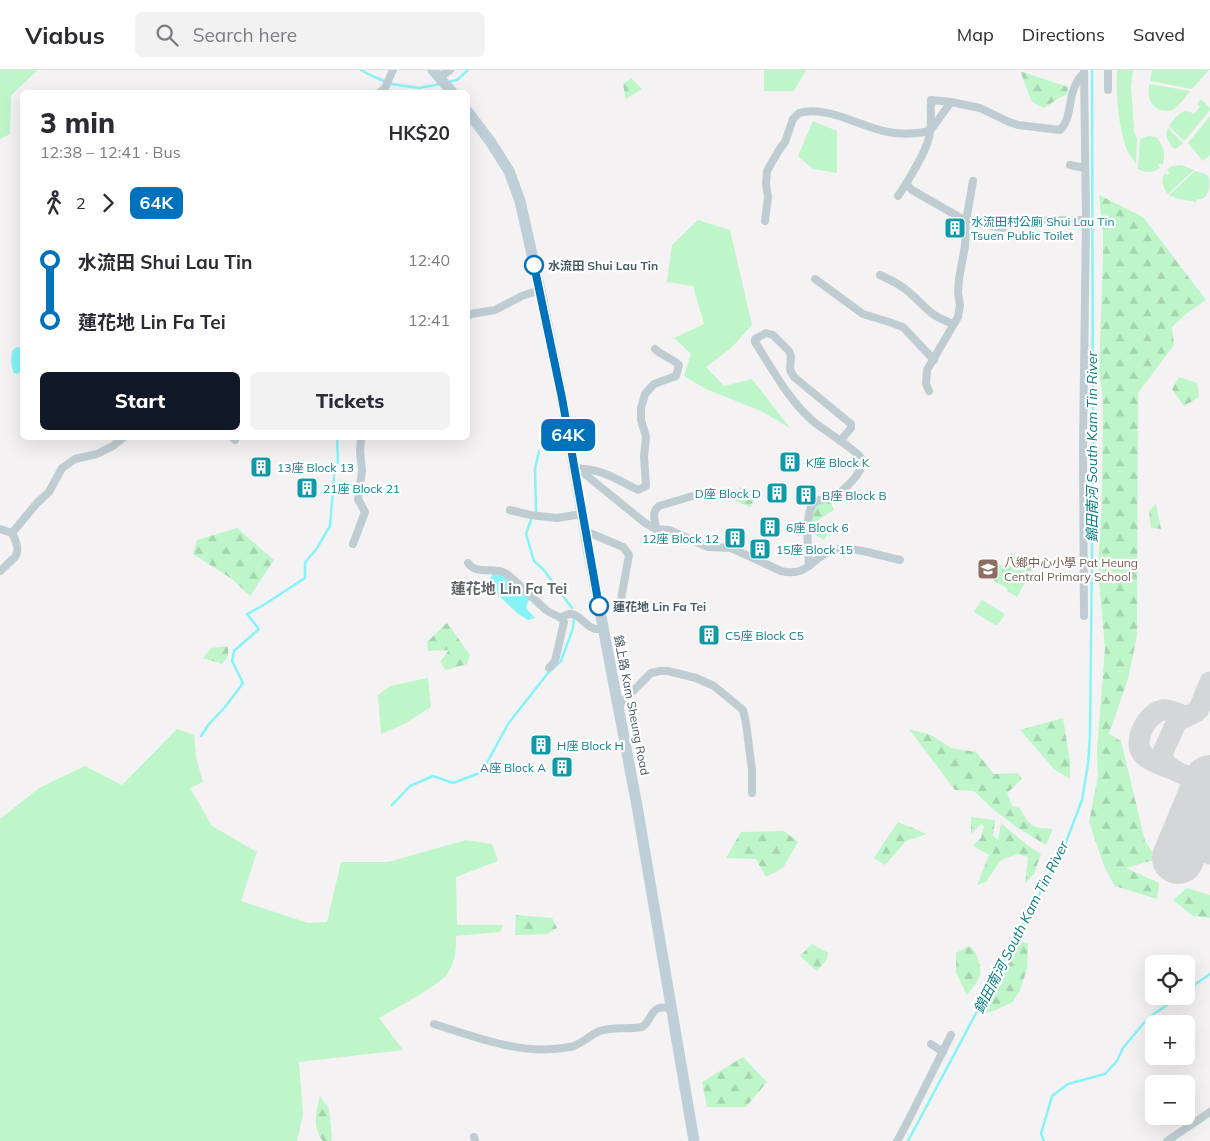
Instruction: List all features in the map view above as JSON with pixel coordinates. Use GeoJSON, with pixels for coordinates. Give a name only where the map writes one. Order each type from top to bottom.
{"type":"FeatureCollection","features":[{"type":"Feature","properties":{"kind":"main road"},"geometry":{"type":"LineString","coordinates":[[438,76],[450,90]]}},
{"type":"Feature","properties":{"kind":"main road","name":"錦上路 Kam Sheung Road"},"geometry":{"type":"LineString","coordinates":[[470,115],[509,171],[520,201],[540,290],[578,467],[582,514],[639,816],[694,1141]]}},
{"type":"Feature","properties":{"kind":"street"},"geometry":{"type":"LineString","coordinates":[[438,76],[450,70]]}},
{"type":"Feature","properties":{"kind":"street"},"geometry":{"type":"LineString","coordinates":[[1108,70],[1108,90]]}},
{"type":"Feature","properties":{"kind":"street"},"geometry":{"type":"LineString","coordinates":[[898,196],[914,172],[922,155],[930,131],[931,100],[980,108],[1018,125],[1060,130],[1066,124],[1074,86],[1084,72]]}},
{"type":"Feature","properties":{"kind":"street"},"geometry":{"type":"LineString","coordinates":[[1084,72],[1086,220],[1083,433],[1084,616]]}},
{"type":"Feature","properties":{"kind":"street"},"geometry":{"type":"LineString","coordinates":[[383,90],[392,73]]}},
{"type":"Feature","properties":{"kind":"street"},"geometry":{"type":"LineString","coordinates":[[765,221],[768,197],[767,171],[785,142],[793,120],[799,113],[815,112],[840,116],[888,132],[916,134],[930,131],[951,102]]}},
{"type":"Feature","properties":{"kind":"street"},"geometry":{"type":"LineString","coordinates":[[1070,165],[1085,168]]}},
{"type":"Feature","properties":{"kind":"street"},"geometry":{"type":"LineString","coordinates":[[929,391],[926,384],[927,370],[960,311],[959,279],[973,181]]}},
{"type":"Feature","properties":{"kind":"street"},"geometry":{"type":"LineString","coordinates":[[906,184],[912,190],[966,221],[1003,228],[1010,221],[1086,220]]}},
{"type":"Feature","properties":{"kind":"street"},"geometry":{"type":"LineString","coordinates":[[880,275],[897,283],[910,293],[928,312],[954,324]]}},
{"type":"Feature","properties":{"kind":"street"},"geometry":{"type":"LineString","coordinates":[[815,279],[864,314],[903,328],[934,360]]}},
{"type":"Feature","properties":{"kind":"street"},"geometry":{"type":"LineString","coordinates":[[470,315],[495,310],[522,296],[540,290]]}},
{"type":"Feature","properties":{"kind":"street"},"geometry":{"type":"LineString","coordinates":[[809,566],[808,517],[811,507],[814,502],[840,492],[858,474],[862,466],[862,459],[859,454],[840,442],[814,422],[797,406],[755,342],[755,339],[766,333],[772,335],[789,351],[791,356],[790,370],[794,377],[851,424],[851,428],[840,442]]}},
{"type":"Feature","properties":{"kind":"street"},"geometry":{"type":"LineString","coordinates":[[578,467],[598,471],[638,490],[646,486],[644,457],[646,437],[642,420],[645,394],[654,384],[676,376],[679,369],[679,365],[674,360],[655,349]]}},
{"type":"Feature","properties":{"kind":"street"},"geometry":{"type":"LineString","coordinates":[[12,534],[48,492],[62,468],[75,459],[97,454],[120,440]]}},
{"type":"Feature","properties":{"kind":"street"},"geometry":{"type":"LineString","coordinates":[[352,544],[365,512],[358,499],[362,471],[361,440]]}},
{"type":"Feature","properties":{"kind":"street"},"geometry":{"type":"LineString","coordinates":[[578,467],[645,523],[656,529],[669,530],[708,547],[731,548],[781,572],[790,574],[798,572],[826,554],[840,550],[856,550],[900,560]]}},
{"type":"Feature","properties":{"kind":"street"},"geometry":{"type":"LineString","coordinates":[[656,529],[655,508],[696,495]]}},
{"type":"Feature","properties":{"kind":"street"},"geometry":{"type":"LineString","coordinates":[[510,510],[557,518],[582,514]]}},
{"type":"Feature","properties":{"kind":"street"},"geometry":{"type":"LineString","coordinates":[[0,530],[12,534],[18,549],[17,555],[0,570]]}},
{"type":"Feature","properties":{"kind":"street"},"geometry":{"type":"LineString","coordinates":[[585,531],[623,547],[629,554],[621,599]]}},
{"type":"Feature","properties":{"kind":"street"},"geometry":{"type":"LineString","coordinates":[[468,563],[473,568],[482,571],[497,570],[505,573],[548,612],[561,618],[564,622],[554,661],[549,668]]}},
{"type":"Feature","properties":{"kind":"street"},"geometry":{"type":"LineString","coordinates":[[561,618],[567,614],[573,614],[593,628],[604,629]]}},
{"type":"Feature","properties":{"kind":"street"},"geometry":{"type":"LineString","coordinates":[[618,706],[651,673],[660,670],[696,678],[714,686],[743,710],[752,770],[752,793]]}},
{"type":"Feature","properties":{"kind":"street"},"geometry":{"type":"LineString","coordinates":[[434,1024],[485,1040],[531,1050],[577,1045],[604,1030],[642,1028],[656,1009],[672,1008]]}},
{"type":"Feature","properties":{"kind":"street"},"geometry":{"type":"LineString","coordinates":[[896,1141],[951,1036]]}},
{"type":"Feature","properties":{"kind":"street"},"geometry":{"type":"LineString","coordinates":[[931,1044],[943,1052]]}},
{"type":"Feature","properties":{"kind":"street"},"geometry":{"type":"LineString","coordinates":[[1166,1141],[1210,1112]]}},
{"type":"Feature","properties":{"kind":"green space"},"geometry":{"type":"Polygon","coordinates":[[[0,70],[38,70],[11,95],[10,134],[0,139],[0,70]]]}},
{"type":"Feature","properties":{"kind":"green space"},"geometry":{"type":"Polygon","coordinates":[[[764,70],[806,70],[794,91],[764,91],[764,70]]]}},
{"type":"Feature","properties":{"kind":"green space"},"geometry":{"type":"Polygon","coordinates":[[[1117,70],[1133,70],[1131,87],[1133,129],[1137,138],[1136,164],[1129,154],[1124,141],[1117,100],[1117,70]]]}},
{"type":"Feature","properties":{"kind":"green space"},"geometry":{"type":"Polygon","coordinates":[[[1152,70],[1209,70],[1192,89],[1150,81],[1152,70]]]}},
{"type":"Feature","properties":{"kind":"green space"},"geometry":{"type":"Polygon","coordinates":[[[1020,71],[1068,87],[1067,94],[1044,108],[1032,102],[1020,71]]]}},
{"type":"Feature","properties":{"kind":"green space"},"geometry":{"type":"Polygon","coordinates":[[[631,78],[642,89],[626,99],[623,84],[631,78]]]}},
{"type":"Feature","properties":{"kind":"green space"},"geometry":{"type":"Polygon","coordinates":[[[1149,84],[1190,91],[1174,109],[1164,111],[1154,106],[1150,100],[1149,84]]]}},
{"type":"Feature","properties":{"kind":"green space"},"geometry":{"type":"Polygon","coordinates":[[[1201,99],[1210,110],[1184,141],[1169,126],[1183,112],[1186,111],[1194,114],[1200,107],[1197,104],[1201,99]]]}},
{"type":"Feature","properties":{"kind":"green space"},"geometry":{"type":"Polygon","coordinates":[[[1210,116],[1210,155],[1203,161],[1188,143],[1210,116]]]}},
{"type":"Feature","properties":{"kind":"green space"},"geometry":{"type":"Polygon","coordinates":[[[813,121],[837,131],[837,173],[813,169],[798,156],[813,121]]]}},
{"type":"Feature","properties":{"kind":"green space"},"geometry":{"type":"Polygon","coordinates":[[[1168,128],[1183,143],[1176,149],[1173,148],[1167,138],[1168,128]]]}},
{"type":"Feature","properties":{"kind":"green space"},"geometry":{"type":"Polygon","coordinates":[[[1149,136],[1156,137],[1161,143],[1164,153],[1162,165],[1160,163],[1158,165],[1160,168],[1149,172],[1138,169],[1140,139],[1149,136]]]}},
{"type":"Feature","properties":{"kind":"green space"},"geometry":{"type":"Polygon","coordinates":[[[1179,165],[1194,170],[1168,194],[1163,184],[1163,176],[1165,173],[1167,175],[1170,173],[1167,170],[1170,167],[1179,165]]]}},
{"type":"Feature","properties":{"kind":"green space"},"geometry":{"type":"Polygon","coordinates":[[[1195,171],[1208,176],[1208,193],[1205,197],[1197,199],[1196,202],[1169,195],[1195,171]]]}},
{"type":"Feature","properties":{"kind":"green space"},"geometry":{"type":"Polygon","coordinates":[[[1099,195],[1143,217],[1206,300],[1172,327],[1174,345],[1138,393],[1137,636],[1128,679],[1109,734],[1121,741],[1145,841],[1157,859],[1126,868],[1159,883],[1157,899],[1115,886],[1105,868],[1089,822],[1098,776],[1097,751],[1105,648],[1098,569],[1102,495],[1103,397],[1099,373],[1103,231],[1099,195]]]}},
{"type":"Feature","properties":{"kind":"green space"},"geometry":{"type":"Polygon","coordinates":[[[698,220],[730,230],[752,325],[731,348],[706,367],[724,386],[752,379],[790,428],[761,411],[706,389],[684,376],[691,354],[674,338],[704,324],[693,286],[667,282],[672,245],[698,220]]]}},
{"type":"Feature","properties":{"kind":"green space"},"geometry":{"type":"Polygon","coordinates":[[[1179,377],[1197,383],[1199,397],[1184,406],[1172,389],[1179,377]]]}},
{"type":"Feature","properties":{"kind":"green space"},"geometry":{"type":"Polygon","coordinates":[[[740,487],[756,494],[750,507],[735,501],[740,487]]]}},
{"type":"Feature","properties":{"kind":"green space"},"geometry":{"type":"Polygon","coordinates":[[[831,502],[834,510],[818,520],[829,533],[824,540],[809,530],[811,515],[817,503],[831,502]]]}},
{"type":"Feature","properties":{"kind":"green space"},"geometry":{"type":"Polygon","coordinates":[[[1156,504],[1161,529],[1151,528],[1149,511],[1156,504]]]}},
{"type":"Feature","properties":{"kind":"green space"},"geometry":{"type":"Polygon","coordinates":[[[237,528],[274,560],[250,596],[232,579],[193,554],[197,540],[237,528]]]}},
{"type":"Feature","properties":{"kind":"green space"},"geometry":{"type":"Polygon","coordinates":[[[1011,553],[1033,568],[1017,597],[984,571],[991,560],[1002,566],[1011,553]]]}},
{"type":"Feature","properties":{"kind":"green space"},"geometry":{"type":"Polygon","coordinates":[[[982,600],[1005,614],[997,626],[974,612],[982,600]]]}},
{"type":"Feature","properties":{"kind":"green space"},"geometry":{"type":"Polygon","coordinates":[[[447,623],[470,655],[467,664],[446,670],[440,662],[449,650],[428,651],[427,642],[447,623]]]}},
{"type":"Feature","properties":{"kind":"green space"},"geometry":{"type":"Polygon","coordinates":[[[228,646],[228,656],[222,664],[203,658],[211,648],[228,646]]]}},
{"type":"Feature","properties":{"kind":"green space"},"geometry":{"type":"Polygon","coordinates":[[[428,678],[431,707],[404,724],[381,734],[378,695],[390,686],[428,678]]]}},
{"type":"Feature","properties":{"kind":"green space"},"geometry":{"type":"Polygon","coordinates":[[[1063,718],[1070,762],[1070,779],[1055,770],[1020,730],[1063,718]]]}},
{"type":"Feature","properties":{"kind":"green space"},"geometry":{"type":"Polygon","coordinates":[[[177,729],[194,735],[196,757],[203,782],[190,788],[212,826],[257,852],[241,901],[308,923],[327,922],[341,862],[388,862],[466,840],[492,844],[498,861],[456,877],[457,925],[503,925],[500,932],[456,936],[454,959],[451,968],[444,978],[379,1018],[403,1050],[299,1062],[303,1115],[297,1141],[0,1141],[0,819],[39,788],[85,766],[122,785],[177,729]]]}},
{"type":"Feature","properties":{"kind":"green space"},"geometry":{"type":"Polygon","coordinates":[[[909,729],[931,735],[951,748],[976,752],[994,774],[1018,773],[1022,779],[1007,793],[1012,806],[1020,808],[1032,825],[1053,829],[1046,845],[1018,828],[994,810],[974,791],[955,790],[909,729]]]}},
{"type":"Feature","properties":{"kind":"green space"},"geometry":{"type":"Polygon","coordinates":[[[971,817],[995,820],[993,836],[998,840],[1001,823],[1041,854],[1034,874],[1025,884],[1028,857],[1018,854],[1001,860],[986,882],[977,885],[989,855],[973,846],[981,838],[984,826],[981,824],[971,834],[971,817]]]}},
{"type":"Feature","properties":{"kind":"green space"},"geometry":{"type":"Polygon","coordinates":[[[898,822],[927,834],[906,841],[885,865],[874,858],[898,822]]]}},
{"type":"Feature","properties":{"kind":"green space"},"geometry":{"type":"Polygon","coordinates":[[[784,831],[798,842],[783,868],[766,877],[756,859],[726,858],[741,832],[784,831]]]}},
{"type":"Feature","properties":{"kind":"green space"},"geometry":{"type":"Polygon","coordinates":[[[1187,888],[1210,895],[1210,918],[1193,916],[1173,900],[1187,888]]]}},
{"type":"Feature","properties":{"kind":"green space"},"geometry":{"type":"Polygon","coordinates":[[[516,915],[552,918],[557,928],[547,934],[515,935],[516,915]]]}},
{"type":"Feature","properties":{"kind":"green space"},"geometry":{"type":"Polygon","coordinates":[[[1020,942],[1028,943],[1027,969],[1020,990],[1013,1002],[996,1010],[983,1013],[993,992],[1020,942]]]}},
{"type":"Feature","properties":{"kind":"green space"},"geometry":{"type":"Polygon","coordinates":[[[812,944],[828,953],[827,959],[817,971],[800,956],[812,944]]]}},
{"type":"Feature","properties":{"kind":"green space"},"geometry":{"type":"Polygon","coordinates":[[[969,946],[976,953],[980,965],[980,975],[967,995],[956,973],[956,953],[969,946]]]}},
{"type":"Feature","properties":{"kind":"green space"},"geometry":{"type":"Polygon","coordinates":[[[743,1057],[767,1082],[746,1107],[707,1107],[702,1082],[743,1057]]]}},
{"type":"Feature","properties":{"kind":"green space"},"geometry":{"type":"Polygon","coordinates":[[[320,1096],[329,1109],[331,1141],[323,1141],[317,1131],[316,1114],[320,1096]]]}},
{"type":"Feature","properties":{"kind":"water"},"geometry":{"type":"Polygon","coordinates":[[[20,347],[20,372],[17,374],[14,373],[11,360],[14,349],[20,347]]]}},
{"type":"Feature","properties":{"kind":"water"},"geometry":{"type":"Polygon","coordinates":[[[494,573],[502,574],[530,598],[526,608],[535,618],[528,620],[517,613],[486,583],[494,573]]]}},
{"type":"Feature","properties":{"kind":"waterway"},"geometry":{"type":"LineString","coordinates":[[361,70],[391,84],[419,88],[440,84]]}},
{"type":"Feature","properties":{"kind":"waterway"},"geometry":{"type":"LineString","coordinates":[[448,82],[457,80],[468,70]]}},
{"type":"Feature","properties":{"kind":"waterway","name":"錦田南河 South Kam Tin River"},"geometry":{"type":"LineString","coordinates":[[908,1141],[1063,850],[1082,800],[1090,736],[1093,459],[1092,70]]}},
{"type":"Feature","properties":{"kind":"waterway"},"geometry":{"type":"LineString","coordinates":[[540,443],[547,422]]}},
{"type":"Feature","properties":{"kind":"waterway"},"geometry":{"type":"LineString","coordinates":[[201,736],[243,683],[232,661],[234,651],[259,629],[247,614],[305,578],[305,563],[317,548],[330,526],[334,476],[338,462],[337,440]]}},
{"type":"Feature","properties":{"kind":"waterway"},"geometry":{"type":"LineString","coordinates":[[536,511],[535,469],[539,451]]}},
{"type":"Feature","properties":{"kind":"waterway"},"geometry":{"type":"LineString","coordinates":[[531,520],[526,534],[534,561],[543,569],[572,608]]}},
{"type":"Feature","properties":{"kind":"waterway"},"geometry":{"type":"LineString","coordinates":[[392,805],[410,786],[433,776],[453,783],[482,772],[508,724],[548,673],[561,661],[573,628],[574,618]]}},
{"type":"Feature","properties":{"kind":"waterway"},"geometry":{"type":"LineString","coordinates":[[1195,985],[1210,974]]}},
{"type":"Feature","properties":{"kind":"waterway"},"geometry":{"type":"LineString","coordinates":[[1044,1141],[1041,1134],[1052,1096],[1068,1084],[1105,1074],[1117,1061],[1123,1048],[1148,1018],[1167,1005]]}},
{"type":"Feature","properties":{"kind":"taxiway"},"geometry":{"type":"LineString","coordinates":[[1210,682],[1199,709],[1177,721],[1163,752],[1162,760],[1172,769],[1184,775],[1210,780]]}},
{"type":"Feature","properties":{"kind":"taxiway"},"geometry":{"type":"LineString","coordinates":[[1169,768],[1151,760],[1142,753],[1139,740],[1141,732],[1149,719],[1161,710],[1168,710],[1186,717]]}},
{"type":"Feature","properties":{"kind":"taxiway"},"geometry":{"type":"LineString","coordinates":[[1210,848],[1210,854]]}},
{"type":"Feature","properties":{"kind":"runway"},"geometry":{"type":"LineString","coordinates":[[1178,858],[1210,781]]}},
{"type":"Feature","properties":{"kind":"bus line","name":"64K"},"geometry":{"type":"LineString","coordinates":[[534,265],[562,398],[599,606]]}},
{"type":"Feature","properties":{"kind":"place","name":"水流田村公廁 Shui Lau Tin Tsuen Public Toilet"},"geometry":{"type":"Point","coordinates":[955,228]}},
{"type":"Feature","properties":{"kind":"place","name":"水流田 Shui Lau Tin"},"geometry":{"type":"Point","coordinates":[534,265]}},
{"type":"Feature","properties":{"kind":"place","name":"K座 Block K"},"geometry":{"type":"Point","coordinates":[790,462]}},
{"type":"Feature","properties":{"kind":"place","name":"13座 Block 13"},"geometry":{"type":"Point","coordinates":[261,467]}},
{"type":"Feature","properties":{"kind":"place","name":"21座 Block 21"},"geometry":{"type":"Point","coordinates":[307,488]}},
{"type":"Feature","properties":{"kind":"place","name":"D座 Block D"},"geometry":{"type":"Point","coordinates":[777,493]}},
{"type":"Feature","properties":{"kind":"place","name":"B座 Block B"},"geometry":{"type":"Point","coordinates":[806,495]}},
{"type":"Feature","properties":{"kind":"place","name":"6座 Block 6"},"geometry":{"type":"Point","coordinates":[770,527]}},
{"type":"Feature","properties":{"kind":"place","name":"12座 Block 12"},"geometry":{"type":"Point","coordinates":[735,538]}},
{"type":"Feature","properties":{"kind":"place","name":"15座 Block 15"},"geometry":{"type":"Point","coordinates":[760,549]}},
{"type":"Feature","properties":{"kind":"place","name":"八鄉中心小學 Pat Heung Central Primary School"},"geometry":{"type":"Point","coordinates":[988,569]}},
{"type":"Feature","properties":{"kind":"place","name":"蓮花地 Lin Fa Tei"},"geometry":{"type":"Point","coordinates":[599,606]}},
{"type":"Feature","properties":{"kind":"place","name":"C5座 Block C5"},"geometry":{"type":"Point","coordinates":[709,635]}},
{"type":"Feature","properties":{"kind":"place","name":"H座 Block H"},"geometry":{"type":"Point","coordinates":[541,745]}},
{"type":"Feature","properties":{"kind":"place","name":"A座 Block A"},"geometry":{"type":"Point","coordinates":[562,767]}},
{"type":"Feature","properties":{"kind":"district","name":"蓮花地 Lin Fa Tei"},"geometry":{"type":"Point","coordinates":[509,588]}}]}
